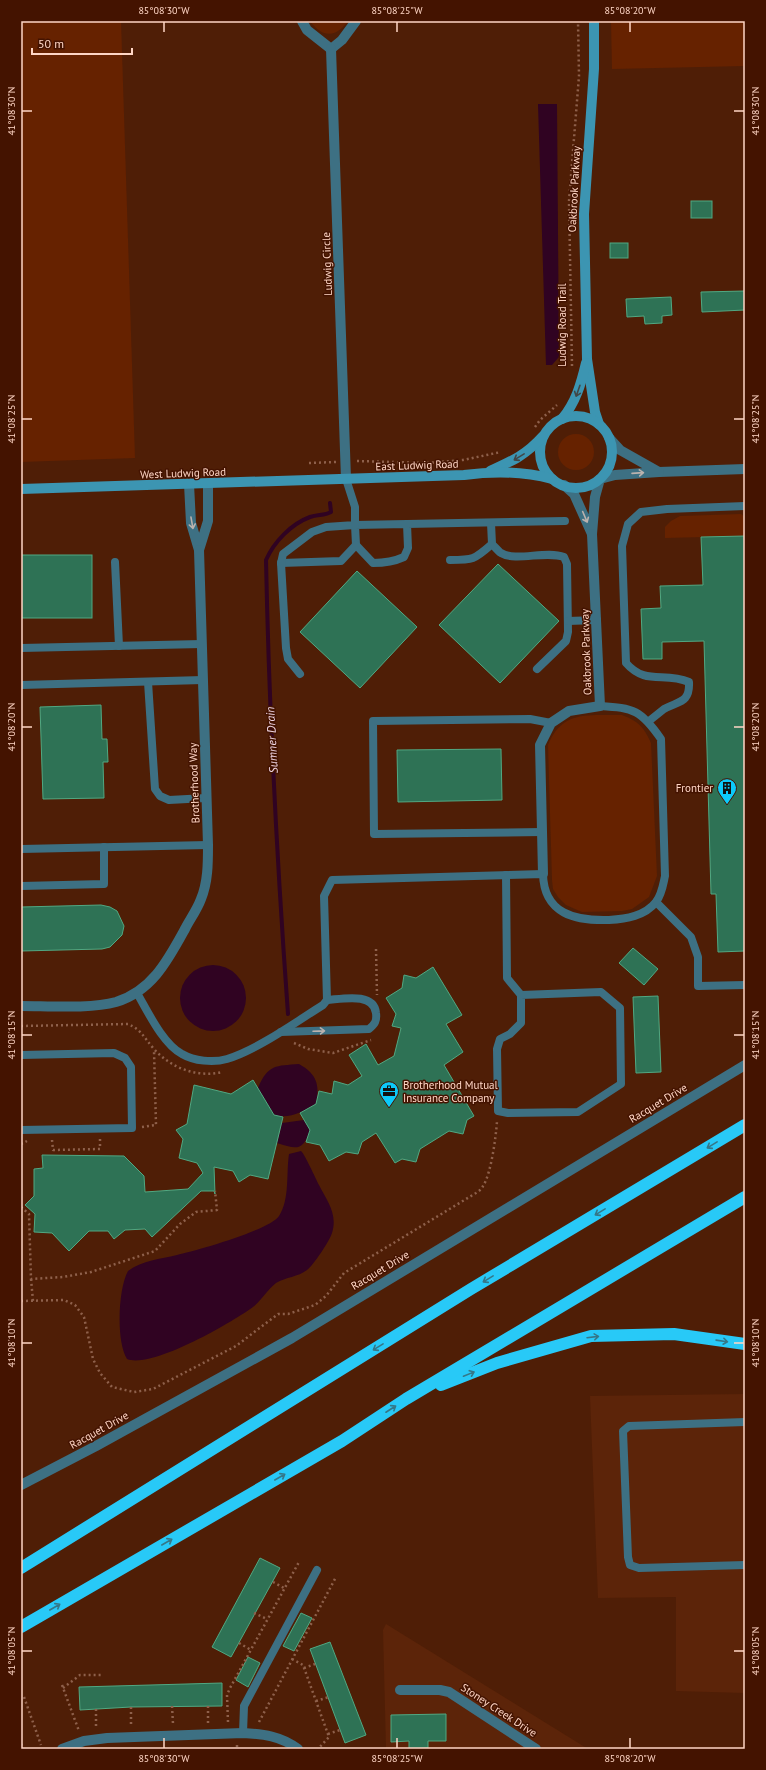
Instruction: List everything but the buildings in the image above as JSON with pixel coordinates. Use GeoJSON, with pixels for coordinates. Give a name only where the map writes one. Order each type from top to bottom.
{"type":"FeatureCollection","features":[{"type":"Feature","properties":{"kind":"highway"},"geometry":{"type":"LineString","coordinates":[[21,1568],[471,1289],[745,1125]]}},
{"type":"Feature","properties":{"kind":"highway"},"geometry":{"type":"LineString","coordinates":[[21,1626],[342,1441],[406,1399],[745,1197]]}},
{"type":"Feature","properties":{"kind":"highway"},"geometry":{"type":"LineString","coordinates":[[406,1399],[497,1363],[591,1336],[674,1334],[745,1344]]}},
{"type":"Feature","properties":{"kind":"main road","name":"Oakbrook Parkway"},"geometry":{"type":"LineString","coordinates":[[594,21],[594,69],[584,214],[587,359],[595,412],[599,424]]}},
{"type":"Feature","properties":{"kind":"main road","name":"Oakbrook Parkway"},"geometry":{"type":"LineString","coordinates":[[562,419],[578,393],[587,359]]}},
{"type":"Feature","properties":{"kind":"main road"},"geometry":{"type":"LineString","coordinates":[[580,416],[589,418],[599,424],[609,438],[612,447],[612,456],[606,473],[600,479],[581,487],[564,486],[552,479],[542,462],[540,452],[545,434],[552,425],[562,419],[580,416]]}},
{"type":"Feature","properties":{"kind":"main road","name":"East Ludwig Road"},"geometry":{"type":"LineString","coordinates":[[488,472],[518,458],[531,449],[545,434]]}},
{"type":"Feature","properties":{"kind":"main road","name":"East Ludwig Road"},"geometry":{"type":"LineString","coordinates":[[346,480],[464,475],[488,472],[521,473],[552,479]]}},
{"type":"Feature","properties":{"kind":"main road","name":"West Ludwig Road"},"geometry":{"type":"LineString","coordinates":[[21,489],[346,480]]}},
{"type":"Feature","properties":{"kind":"street"},"geometry":{"type":"LineString","coordinates":[[302,21],[307,30],[331,49],[342,40],[356,21]]}},
{"type":"Feature","properties":{"kind":"street","name":"Ludwig Circle"},"geometry":{"type":"LineString","coordinates":[[331,49],[346,480]]}},
{"type":"Feature","properties":{"kind":"street"},"geometry":{"type":"LineString","coordinates":[[609,438],[620,450],[659,472]]}},
{"type":"Feature","properties":{"kind":"street"},"geometry":{"type":"LineString","coordinates":[[600,479],[615,475],[745,469]]}},
{"type":"Feature","properties":{"kind":"street","name":"Oakbrook Parkway"},"geometry":{"type":"LineString","coordinates":[[550,723],[569,711],[600,706],[592,534],[596,497],[600,479]]}},
{"type":"Feature","properties":{"kind":"street","name":"Brotherhood Way"},"geometry":{"type":"LineString","coordinates":[[21,1006],[95,1005],[115,1002],[137,993],[153,979],[167,962],[201,900],[208,875],[208,845],[199,550],[191,522],[189,484]]}},
{"type":"Feature","properties":{"kind":"street","name":"Brotherhood Way"},"geometry":{"type":"LineString","coordinates":[[199,550],[208,521],[208,484]]}},
{"type":"Feature","properties":{"kind":"street","name":"Oakbrook Parkway"},"geometry":{"type":"LineString","coordinates":[[564,486],[574,494],[592,534]]}},
{"type":"Feature","properties":{"kind":"street"},"geometry":{"type":"LineString","coordinates":[[543,874],[540,745],[550,723]]}},
{"type":"Feature","properties":{"kind":"street","name":"Racquet Drive"},"geometry":{"type":"LineString","coordinates":[[21,1485],[96,1446],[292,1338],[745,1065]]}},
{"type":"Feature","properties":{"kind":"street","name":"Stoney Creek Drive"},"geometry":{"type":"LineString","coordinates":[[400,1690],[440,1690],[449,1692],[536,1749]]}},
{"type":"Feature","properties":{"kind":"street"},"geometry":{"type":"LineString","coordinates":[[62,1749],[84,1741],[107,1738],[243,1733],[263,1734],[276,1737],[291,1743],[298,1749]]}},
{"type":"Feature","properties":{"kind":"lane"},"geometry":{"type":"LineString","coordinates":[[346,480],[355,507],[356,545],[373,563],[390,562],[404,557],[408,548],[406,524]]}},
{"type":"Feature","properties":{"kind":"lane"},"geometry":{"type":"LineString","coordinates":[[649,721],[665,709],[682,702],[689,692],[689,682],[678,677],[646,677],[633,671],[626,663],[622,546],[628,524],[641,512],[667,509],[745,506]]}},
{"type":"Feature","properties":{"kind":"lane"},"geometry":{"type":"LineString","coordinates":[[300,674],[288,659],[286,648],[281,563],[283,554],[312,532],[326,526],[565,520]]}},
{"type":"Feature","properties":{"kind":"lane"},"geometry":{"type":"LineString","coordinates":[[491,523],[492,544],[502,553],[511,556],[557,554],[564,557],[567,564],[568,632],[566,641],[537,669]]}},
{"type":"Feature","properties":{"kind":"lane"},"geometry":{"type":"LineString","coordinates":[[450,560],[471,560],[478,557],[492,544]]}},
{"type":"Feature","properties":{"kind":"lane"},"geometry":{"type":"LineString","coordinates":[[281,563],[342,561],[356,545]]}},
{"type":"Feature","properties":{"kind":"lane"},"geometry":{"type":"LineString","coordinates":[[115,562],[119,646]]}},
{"type":"Feature","properties":{"kind":"lane"},"geometry":{"type":"LineString","coordinates":[[568,621],[597,620]]}},
{"type":"Feature","properties":{"kind":"lane"},"geometry":{"type":"LineString","coordinates":[[21,648],[202,644]]}},
{"type":"Feature","properties":{"kind":"lane"},"geometry":{"type":"LineString","coordinates":[[21,685],[203,680]]}},
{"type":"Feature","properties":{"kind":"lane"},"geometry":{"type":"LineString","coordinates":[[148,682],[154,789],[160,796],[169,800],[206,798]]}},
{"type":"Feature","properties":{"kind":"lane"},"geometry":{"type":"LineString","coordinates":[[137,993],[165,1040],[182,1054],[204,1061],[226,1060],[246,1051],[280,1032],[323,1005],[327,1000],[324,896],[332,880],[543,874],[547,896],[556,907],[570,916],[581,919],[625,919],[636,916],[656,902],[662,889],[665,876],[661,739],[649,721],[628,708],[600,706]]}},
{"type":"Feature","properties":{"kind":"lane"},"geometry":{"type":"LineString","coordinates":[[542,832],[374,834],[373,721],[530,719],[550,723]]}},
{"type":"Feature","properties":{"kind":"lane"},"geometry":{"type":"LineString","coordinates":[[21,849],[208,845]]}},
{"type":"Feature","properties":{"kind":"lane"},"geometry":{"type":"LineString","coordinates":[[21,886],[104,884],[104,847]]}},
{"type":"Feature","properties":{"kind":"lane"},"geometry":{"type":"LineString","coordinates":[[506,875],[507,978],[521,995],[521,1024],[510,1034],[500,1039],[497,1048],[498,1111],[508,1113],[578,1112],[622,1084],[620,1008],[601,992],[521,995]]}},
{"type":"Feature","properties":{"kind":"lane"},"geometry":{"type":"LineString","coordinates":[[656,902],[690,937],[698,957],[698,986],[745,985]]}},
{"type":"Feature","properties":{"kind":"lane"},"geometry":{"type":"LineString","coordinates":[[280,1032],[369,1029],[374,1025],[376,1020],[376,1010],[372,1004],[364,999],[327,1000]]}},
{"type":"Feature","properties":{"kind":"lane"},"geometry":{"type":"LineString","coordinates":[[21,1055],[114,1053],[125,1058],[131,1066],[132,1128],[21,1130]]}},
{"type":"Feature","properties":{"kind":"lane"},"geometry":{"type":"LineString","coordinates":[[745,1422],[629,1426],[623,1431],[628,1557],[630,1565],[639,1568],[745,1565]]}},
{"type":"Feature","properties":{"kind":"lane"},"geometry":{"type":"LineString","coordinates":[[243,1733],[242,1714],[244,1706],[317,1570]]}},
{"type":"Feature","properties":{"kind":"path","name":"Ludwig Road Trail"},"geometry":{"type":"LineString","coordinates":[[572,368],[569,201],[579,76],[578,21]]}},
{"type":"Feature","properties":{"kind":"path"},"geometry":{"type":"LineString","coordinates":[[532,430],[540,420],[558,404]]}},
{"type":"Feature","properties":{"kind":"path"},"geometry":{"type":"LineString","coordinates":[[355,461],[427,463],[456,461],[498,453],[505,450]]}},
{"type":"Feature","properties":{"kind":"path"},"geometry":{"type":"LineString","coordinates":[[309,463],[334,462]]}},
{"type":"Feature","properties":{"kind":"path"},"geometry":{"type":"LineString","coordinates":[[376,949],[376,990],[379,999]]}},
{"type":"Feature","properties":{"kind":"path"},"geometry":{"type":"LineString","coordinates":[[21,1026],[128,1024],[138,1029],[154,1050],[169,1064],[185,1070],[200,1073],[225,1071]]}},
{"type":"Feature","properties":{"kind":"path"},"geometry":{"type":"LineString","coordinates":[[288,1042],[308,1049],[333,1053],[378,1038]]}},
{"type":"Feature","properties":{"kind":"path"},"geometry":{"type":"LineString","coordinates":[[21,1301],[64,1300],[75,1305],[84,1317],[93,1360],[100,1373],[112,1386],[134,1392],[153,1389],[236,1346],[278,1314],[288,1314],[316,1305],[326,1296],[344,1273],[476,1193],[483,1187],[486,1180],[496,1136],[498,1111]]}},
{"type":"Feature","properties":{"kind":"path"},"geometry":{"type":"LineString","coordinates":[[31,1279],[63,1277],[91,1272],[155,1251],[180,1224],[196,1212],[217,1210],[215,1191]]}},
{"type":"Feature","properties":{"kind":"path"},"geometry":{"type":"LineString","coordinates":[[21,1207],[29,1214],[33,1301]]}},
{"type":"Feature","properties":{"kind":"path"},"geometry":{"type":"LineString","coordinates":[[228,1722],[227,1696],[267,1619],[299,1562]]}},
{"type":"Feature","properties":{"kind":"path"},"geometry":{"type":"LineString","coordinates":[[259,1722],[336,1577]]}},
{"type":"Feature","properties":{"kind":"path"},"geometry":{"type":"LineString","coordinates":[[273,1582],[284,1588]]}},
{"type":"Feature","properties":{"kind":"path"},"geometry":{"type":"LineString","coordinates":[[254,1612],[267,1619]]}},
{"type":"Feature","properties":{"kind":"path"},"geometry":{"type":"LineString","coordinates":[[239,1643],[251,1650]]}},
{"type":"Feature","properties":{"kind":"path"},"geometry":{"type":"LineString","coordinates":[[292,1659],[303,1665],[329,1737],[318,1749]]}},
{"type":"Feature","properties":{"kind":"path"},"geometry":{"type":"LineString","coordinates":[[304,1668],[315,1664]]}},
{"type":"Feature","properties":{"kind":"path"},"geometry":{"type":"LineString","coordinates":[[79,1731],[63,1686],[80,1675],[102,1675]]}},
{"type":"Feature","properties":{"kind":"path"},"geometry":{"type":"LineString","coordinates":[[24,1697],[41,1745]]}},
{"type":"Feature","properties":{"kind":"path"},"geometry":{"type":"LineString","coordinates":[[316,1701],[329,1697]]}},
{"type":"Feature","properties":{"kind":"path"},"geometry":{"type":"LineString","coordinates":[[172,1706],[173,1724]]}},
{"type":"Feature","properties":{"kind":"path"},"geometry":{"type":"LineString","coordinates":[[208,1706],[208,1723]]}},
{"type":"Feature","properties":{"kind":"path"},"geometry":{"type":"LineString","coordinates":[[131,1707],[131,1725]]}},
{"type":"Feature","properties":{"kind":"path"},"geometry":{"type":"LineString","coordinates":[[96,1709],[96,1728]]}},
{"type":"Feature","properties":{"kind":"path"},"geometry":{"type":"LineString","coordinates":[[328,1734],[340,1730]]}},
{"type":"Feature","properties":{"kind":"path"},"geometry":{"type":"LineString","coordinates":[[21,1744],[24,1749]]}},
{"type":"Feature","properties":{"kind":"path"},"geometry":{"type":"LineString","coordinates":[[236,1745],[237,1749]]}},
{"type":"Feature","properties":{"kind":"shaded area"},"geometry":{"type":"Polygon","coordinates":[[[21,21],[121,21],[135,458],[21,462],[21,21]]]}},
{"type":"Feature","properties":{"kind":"shaded area"},"geometry":{"type":"Polygon","coordinates":[[[310,21],[348,21],[339,31],[329,34],[319,31],[310,21]]]}},
{"type":"Feature","properties":{"kind":"shaded area"},"geometry":{"type":"Polygon","coordinates":[[[611,21],[745,21],[745,66],[612,69],[611,21]]]}},
{"type":"Feature","properties":{"kind":"shaded area"},"geometry":{"type":"Polygon","coordinates":[[[538,104],[557,104],[559,357],[552,365],[546,365],[538,104]]]}},
{"type":"Feature","properties":{"kind":"shaded area"},"geometry":{"type":"Polygon","coordinates":[[[576,434],[586,437],[591,442],[594,452],[591,462],[586,467],[576,470],[566,467],[561,462],[558,452],[561,442],[566,437],[576,434]]]}},
{"type":"Feature","properties":{"kind":"shaded area"},"geometry":{"type":"Polygon","coordinates":[[[741,514],[745,517],[745,536],[665,538],[665,527],[671,521],[680,516],[741,514]]]}},
{"type":"Feature","properties":{"kind":"shaded area"},"geometry":{"type":"Polygon","coordinates":[[[588,715],[622,715],[640,725],[651,743],[657,876],[649,897],[632,909],[622,911],[582,912],[566,905],[553,889],[548,745],[554,733],[561,725],[569,720],[588,715]]]}},
{"type":"Feature","properties":{"kind":"shaded area"},"geometry":{"type":"Polygon","coordinates":[[[213,965],[226,968],[236,975],[243,985],[246,998],[243,1011],[236,1021],[226,1028],[213,1031],[200,1028],[190,1021],[183,1011],[180,998],[183,985],[190,975],[200,968],[213,965]]]}},
{"type":"Feature","properties":{"kind":"shaded area"},"geometry":{"type":"Polygon","coordinates":[[[299,1064],[310,1072],[316,1081],[318,1091],[316,1104],[301,1112],[291,1115],[274,1115],[258,1088],[265,1074],[269,1070],[284,1065],[299,1064]]]}},
{"type":"Feature","properties":{"kind":"shaded area"},"geometry":{"type":"Polygon","coordinates":[[[304,1120],[310,1130],[305,1142],[298,1147],[289,1147],[277,1143],[282,1123],[304,1120]]]}},
{"type":"Feature","properties":{"kind":"shaded area"},"geometry":{"type":"Polygon","coordinates":[[[301,1151],[331,1208],[334,1220],[331,1236],[310,1268],[296,1276],[276,1283],[253,1307],[228,1323],[191,1343],[154,1357],[139,1360],[127,1359],[123,1351],[121,1341],[120,1302],[128,1271],[146,1262],[215,1245],[273,1222],[279,1216],[285,1202],[289,1154],[301,1151]]]}},
{"type":"Feature","properties":{"kind":"shaded area"},"geometry":{"type":"Polygon","coordinates":[[[745,1394],[745,1693],[676,1691],[676,1597],[598,1598],[590,1396],[745,1394]]]}},
{"type":"Feature","properties":{"kind":"shaded area"},"geometry":{"type":"Polygon","coordinates":[[[386,1624],[588,1749],[386,1749],[383,1630],[386,1624]]]}},
{"type":"Feature","properties":{"kind":"waterway","name":"Sumner Drain"},"geometry":{"type":"LineString","coordinates":[[288,1014],[274,787],[266,560],[269,553],[284,534],[303,520],[331,512],[330,503]]}},
{"type":"Feature","properties":{"kind":"place","name":"Frontier"},"geometry":{"type":"Point","coordinates":[727,805]}},
{"type":"Feature","properties":{"kind":"place","name":"Brotherhood Mutual Insurance Company"},"geometry":{"type":"Point","coordinates":[389,1108]}}]}
